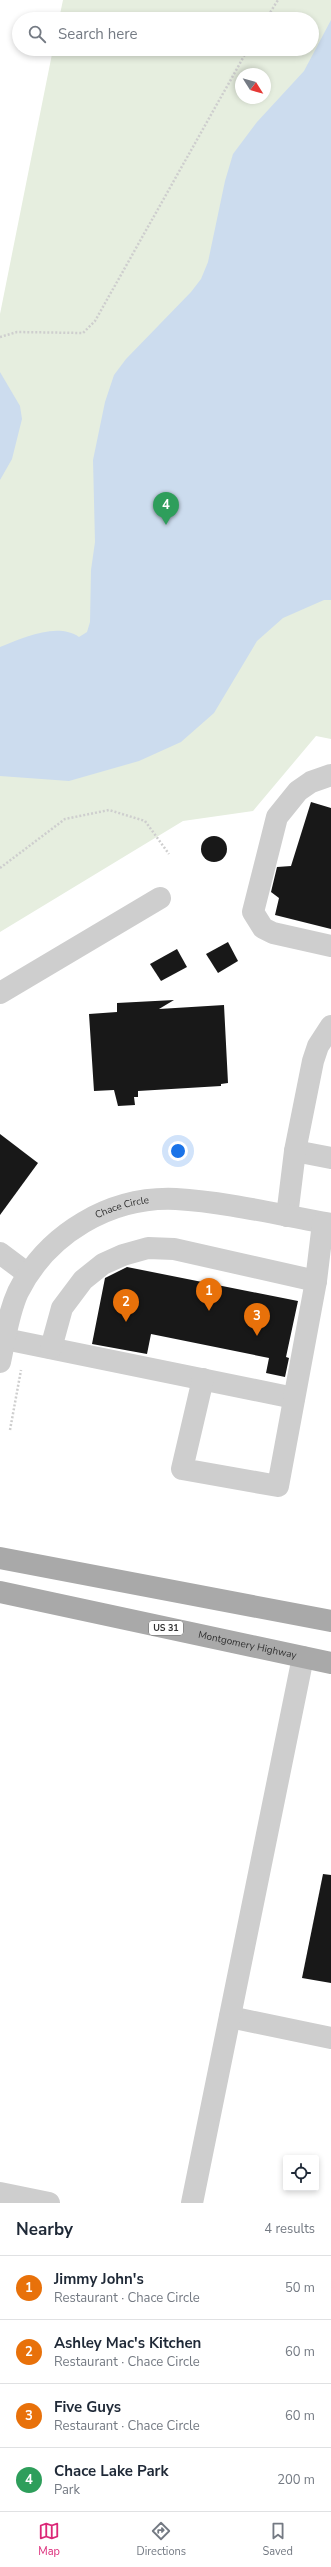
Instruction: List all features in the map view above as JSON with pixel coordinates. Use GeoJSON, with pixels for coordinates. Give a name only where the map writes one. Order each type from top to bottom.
{"type":"FeatureCollection","features":[{"type":"Feature","properties":{"kind":"main road"},"geometry":{"type":"LineString","coordinates":[[0,1558],[331,1621]]}},
{"type":"Feature","properties":{"kind":"main road","name":"Montgomery Highway"},"geometry":{"type":"LineString","coordinates":[[0,1592],[331,1663]]}},
{"type":"Feature","properties":{"kind":"street"},"geometry":{"type":"LineString","coordinates":[[331,775],[311,782],[298,791],[277,817],[253,912],[263,928],[273,933],[331,946]]}},
{"type":"Feature","properties":{"kind":"street"},"geometry":{"type":"LineString","coordinates":[[0,993],[160,898]]}},
{"type":"Feature","properties":{"kind":"street"},"geometry":{"type":"LineString","coordinates":[[286,1216],[295,1151],[313,1061],[318,1046],[331,1026]]}},
{"type":"Feature","properties":{"kind":"street"},"geometry":{"type":"LineString","coordinates":[[295,1151],[331,1158]]}},
{"type":"Feature","properties":{"kind":"street","name":"Chace Circle"},"geometry":{"type":"LineString","coordinates":[[0,1362],[9,1316],[28,1274],[59,1238],[100,1213],[122,1205],[175,1199],[327,1223]]}},
{"type":"Feature","properties":{"kind":"street"},"geometry":{"type":"LineString","coordinates":[[203,1379],[182,1469],[278,1486],[327,1223]]}},
{"type":"Feature","properties":{"kind":"street"},"geometry":{"type":"LineString","coordinates":[[51,1348],[62,1308],[83,1280],[103,1264],[123,1255],[148,1248],[174,1249],[316,1281]]}},
{"type":"Feature","properties":{"kind":"street"},"geometry":{"type":"LineString","coordinates":[[0,1253],[28,1274]]}},
{"type":"Feature","properties":{"kind":"street"},"geometry":{"type":"LineString","coordinates":[[4,1339],[294,1398]]}},
{"type":"Feature","properties":{"kind":"street"},"geometry":{"type":"LineString","coordinates":[[192,2203],[303,1657]]}},
{"type":"Feature","properties":{"kind":"street"},"geometry":{"type":"LineString","coordinates":[[230,2017],[331,2038]]}},
{"type":"Feature","properties":{"kind":"street"},"geometry":{"type":"LineString","coordinates":[[0,2193],[49,2203]]}},
{"type":"Feature","properties":{"kind":"path"},"geometry":{"type":"LineString","coordinates":[[270,12],[278,0]]}},
{"type":"Feature","properties":{"kind":"path"},"geometry":{"type":"LineString","coordinates":[[0,337],[17,332],[83,333],[95,321],[244,56]]}},
{"type":"Feature","properties":{"kind":"path"},"geometry":{"type":"LineString","coordinates":[[0,868],[65,819],[109,810],[145,821],[169,854]]}},
{"type":"Feature","properties":{"kind":"green space"},"geometry":{"type":"Polygon","coordinates":[[[63,0],[331,0],[331,739],[316,736],[253,811],[183,821],[0,932],[0,314],[52,56],[319,56],[319,12],[60,12],[63,0]]]}},
{"type":"Feature","properties":{"kind":"water"},"geometry":{"type":"Polygon","coordinates":[[[331,20],[331,600],[324,600],[283,618],[257,641],[214,713],[181,742],[139,761],[69,781],[0,776],[0,647],[29,636],[50,631],[61,631],[79,637],[87,632],[90,622],[91,570],[95,542],[93,460],[105,402],[114,375],[126,359],[191,292],[201,279],[208,262],[225,181],[233,154],[257,122],[304,71],[312,56],[319,56],[319,43],[331,20]]]}},
{"type":"Feature","properties":{"kind":"water"},"geometry":{"type":"Polygon","coordinates":[[[0,372],[20,406],[22,419],[12,459],[0,480],[0,372]]]}},
{"type":"Feature","properties":{"kind":"building"},"geometry":{"type":"Polygon","coordinates":[[[311,802],[331,808],[331,929],[275,915],[279,898],[271,892],[277,867],[291,866],[311,802]]]}},
{"type":"Feature","properties":{"kind":"building"},"geometry":{"type":"Polygon","coordinates":[[[214,836],[223,840],[227,849],[223,858],[214,862],[205,858],[201,849],[205,840],[214,836]]]}},
{"type":"Feature","properties":{"kind":"building"},"geometry":{"type":"Polygon","coordinates":[[[228,942],[238,961],[218,973],[206,954],[228,942]]]}},
{"type":"Feature","properties":{"kind":"building"},"geometry":{"type":"Polygon","coordinates":[[[177,949],[187,967],[161,981],[150,964],[177,949]]]}},
{"type":"Feature","properties":{"kind":"building"},"geometry":{"type":"Polygon","coordinates":[[[174,1000],[159,1009],[224,1005],[228,1083],[221,1084],[221,1086],[138,1091],[138,1097],[134,1097],[135,1105],[118,1106],[114,1090],[94,1091],[89,1014],[117,1012],[117,1003],[174,1000]]]}},
{"type":"Feature","properties":{"kind":"building"},"geometry":{"type":"Polygon","coordinates":[[[0,1134],[38,1163],[0,1215],[0,1134]]]}},
{"type":"Feature","properties":{"kind":"building"},"geometry":{"type":"Polygon","coordinates":[[[127,1267],[298,1301],[286,1357],[289,1358],[285,1377],[266,1373],[269,1358],[151,1334],[147,1354],[92,1344],[105,1278],[127,1267]]]}},
{"type":"Feature","properties":{"kind":"building"},"geometry":{"type":"Polygon","coordinates":[[[323,1874],[331,1875],[331,1983],[302,1978],[323,1874]]]}},
{"type":"Feature","properties":{"kind":"place","name":"Chace Lake Park"},"geometry":{"type":"Point","coordinates":[166,525]}},
{"type":"Feature","properties":{"kind":"place","name":"Jimmy John's"},"geometry":{"type":"Point","coordinates":[209,1311]}},
{"type":"Feature","properties":{"kind":"place","name":"Ashley Mac's Kitchen"},"geometry":{"type":"Point","coordinates":[126,1322]}},
{"type":"Feature","properties":{"kind":"place","name":"Five Guys"},"geometry":{"type":"Point","coordinates":[257,1336]}}]}
